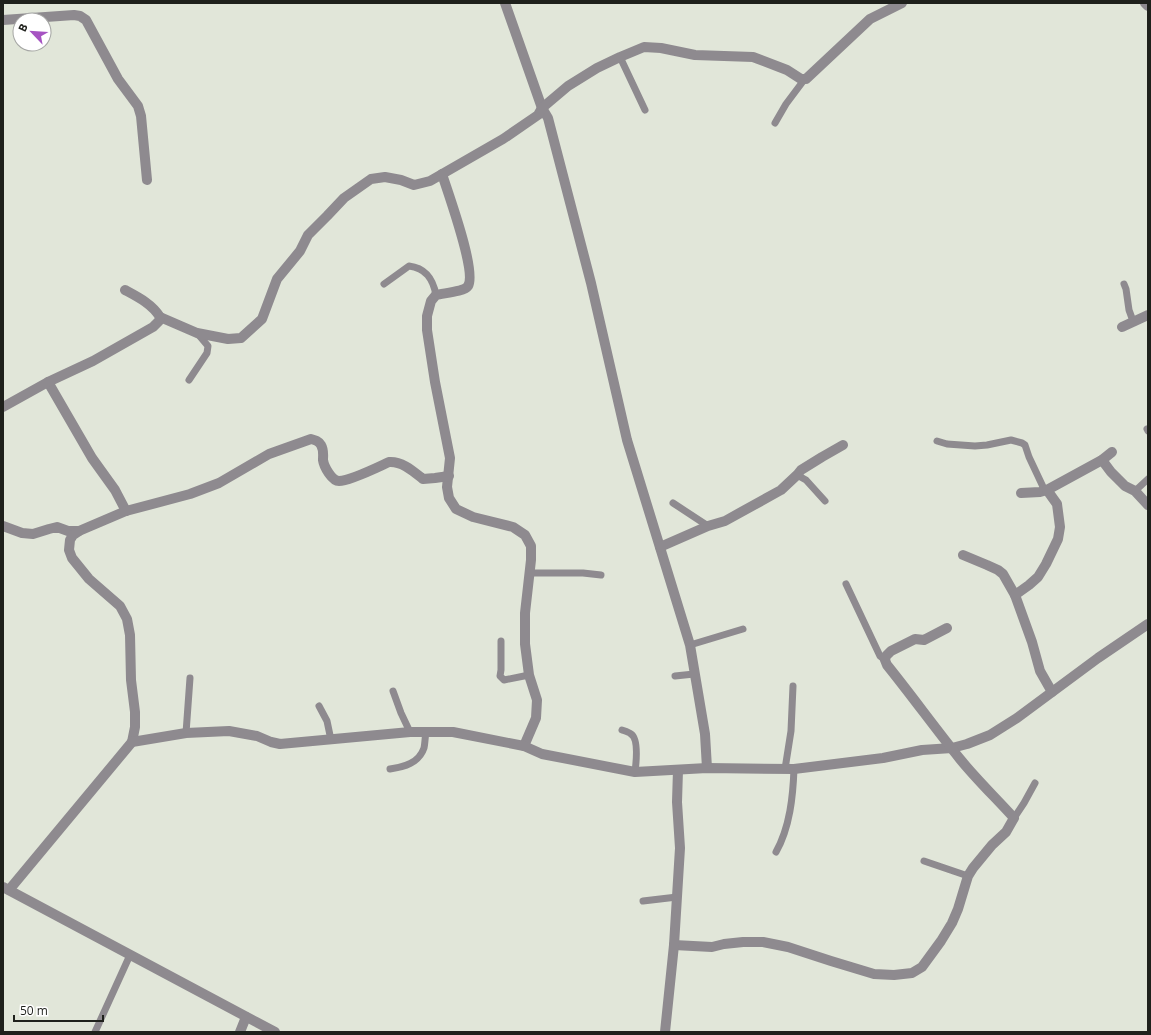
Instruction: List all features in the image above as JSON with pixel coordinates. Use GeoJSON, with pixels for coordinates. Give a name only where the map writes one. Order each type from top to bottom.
{"type":"FeatureCollection","features":[{"type":"Feature","properties":{"kind":"street"},"geometry":{"type":"LineString","coordinates":[[505,3],[542,108],[548,118],[591,282],[627,440],[690,645],[705,734],[707,768]]}},
{"type":"Feature","properties":{"kind":"street"},"geometry":{"type":"LineString","coordinates":[[125,290],[146,302],[160,317],[197,333],[228,339],[241,338],[262,319],[277,279],[300,251],[308,234],[344,198],[371,179],[385,177],[401,180],[414,186],[430,181],[503,139],[538,115],[542,108],[568,86],[597,68],[644,47],[661,48],[695,55],[753,57],[787,70],[804,80],[809,78],[870,19],[902,3]]}},
{"type":"Feature","properties":{"kind":"street"},"geometry":{"type":"LineString","coordinates":[[1145,3],[1148,6]]}},
{"type":"Feature","properties":{"kind":"street"},"geometry":{"type":"LineString","coordinates":[[3,20],[74,15],[80,16],[86,20],[118,79],[138,106],[141,116],[147,180]]}},
{"type":"Feature","properties":{"kind":"street"},"geometry":{"type":"LineString","coordinates":[[442,174],[464,242],[470,276],[469,286],[464,290],[436,295],[431,301],[427,316],[427,330],[450,458],[447,488],[449,498],[456,509],[473,517],[513,527],[525,535],[531,546],[532,560],[525,613],[525,644],[529,675],[537,700],[536,718],[524,746]]}},
{"type":"Feature","properties":{"kind":"street"},"geometry":{"type":"LineString","coordinates":[[1122,326],[1148,315]]}},
{"type":"Feature","properties":{"kind":"street"},"geometry":{"type":"LineString","coordinates":[[3,407],[48,382],[93,361],[153,327],[159,321],[160,317]]}},
{"type":"Feature","properties":{"kind":"street"},"geometry":{"type":"LineString","coordinates":[[48,382],[92,458],[116,490],[126,511]]}},
{"type":"Feature","properties":{"kind":"street"},"geometry":{"type":"LineString","coordinates":[[275,1032],[6,888],[132,742],[135,727],[135,712],[131,680],[130,635],[127,619],[120,606],[89,579],[72,558],[69,550],[70,540],[73,535],[79,531],[126,511],[190,494],[219,483],[269,454],[311,439],[321,444],[324,462],[334,480],[339,481],[348,479],[389,462],[394,462],[407,467],[422,479],[449,476]]}},
{"type":"Feature","properties":{"kind":"street"},"geometry":{"type":"LineString","coordinates":[[660,546],[708,526],[725,521],[781,490],[801,470],[842,445]]}},
{"type":"Feature","properties":{"kind":"street"},"geometry":{"type":"LineString","coordinates":[[1021,494],[1046,491],[1102,460],[1112,452]]}},
{"type":"Feature","properties":{"kind":"street"},"geometry":{"type":"LineString","coordinates":[[1102,460],[1111,472],[1125,486],[1135,491],[1148,505]]}},
{"type":"Feature","properties":{"kind":"street"},"geometry":{"type":"LineString","coordinates":[[1015,595],[1038,577],[1058,539],[1060,527],[1057,504],[1046,491]]}},
{"type":"Feature","properties":{"kind":"street"},"geometry":{"type":"LineString","coordinates":[[3,526],[22,533],[33,534],[49,528],[57,527],[68,531],[79,531]]}},
{"type":"Feature","properties":{"kind":"street"},"geometry":{"type":"LineString","coordinates":[[964,555],[998,570],[1003,574],[1015,595],[1032,642],[1040,671],[1052,692]]}},
{"type":"Feature","properties":{"kind":"street"},"geometry":{"type":"LineString","coordinates":[[132,742],[186,733],[229,731],[257,736],[280,744],[410,732],[453,732],[524,746],[542,754],[635,772],[707,768],[790,769],[883,758],[922,750],[952,748],[990,735],[1018,718],[1098,658],[1148,624]]}},
{"type":"Feature","properties":{"kind":"street"},"geometry":{"type":"LineString","coordinates":[[674,945],[712,947],[743,942],[764,942],[788,947],[874,974],[894,975],[912,973],[922,967],[948,929],[958,909],[968,876],[992,845],[1006,832],[1014,818],[979,782],[887,665],[885,660],[886,656],[891,651],[911,640],[924,640],[947,628]]}},
{"type":"Feature","properties":{"kind":"street"},"geometry":{"type":"LineString","coordinates":[[665,1032],[674,945],[680,848],[677,802],[678,770]]}},
{"type":"Feature","properties":{"kind":"street"},"geometry":{"type":"LineString","coordinates":[[240,1032],[246,1017]]}},
{"type":"Feature","properties":{"kind":"lane"},"geometry":{"type":"LineString","coordinates":[[620,57],[645,110]]}},
{"type":"Feature","properties":{"kind":"lane"},"geometry":{"type":"LineString","coordinates":[[775,123],[786,104],[804,80]]}},
{"type":"Feature","properties":{"kind":"lane"},"geometry":{"type":"LineString","coordinates":[[384,284],[409,266],[415,267],[423,271],[434,283],[436,295]]}},
{"type":"Feature","properties":{"kind":"lane"},"geometry":{"type":"LineString","coordinates":[[1124,284],[1133,322]]}},
{"type":"Feature","properties":{"kind":"lane"},"geometry":{"type":"LineString","coordinates":[[189,380],[207,353],[208,346],[197,333]]}},
{"type":"Feature","properties":{"kind":"lane"},"geometry":{"type":"LineString","coordinates":[[938,441],[947,444],[975,446],[1011,440],[1022,443],[1025,445],[1029,457],[1046,491]]}},
{"type":"Feature","properties":{"kind":"lane"},"geometry":{"type":"LineString","coordinates":[[797,475],[806,480],[825,501]]}},
{"type":"Feature","properties":{"kind":"lane"},"geometry":{"type":"LineString","coordinates":[[1135,491],[1148,479]]}},
{"type":"Feature","properties":{"kind":"lane"},"geometry":{"type":"LineString","coordinates":[[673,503],[708,526]]}},
{"type":"Feature","properties":{"kind":"lane"},"geometry":{"type":"LineString","coordinates":[[530,573],[583,573],[601,575]]}},
{"type":"Feature","properties":{"kind":"lane"},"geometry":{"type":"LineString","coordinates":[[846,584],[880,656],[885,660]]}},
{"type":"Feature","properties":{"kind":"lane"},"geometry":{"type":"LineString","coordinates":[[690,645],[743,629]]}},
{"type":"Feature","properties":{"kind":"lane"},"geometry":{"type":"LineString","coordinates":[[501,641],[500,676],[504,680],[529,675]]}},
{"type":"Feature","properties":{"kind":"lane"},"geometry":{"type":"LineString","coordinates":[[675,676],[694,674]]}},
{"type":"Feature","properties":{"kind":"lane"},"geometry":{"type":"LineString","coordinates":[[186,733],[190,678]]}},
{"type":"Feature","properties":{"kind":"lane"},"geometry":{"type":"LineString","coordinates":[[776,852],[785,831],[793,790],[790,769],[793,686]]}},
{"type":"Feature","properties":{"kind":"lane"},"geometry":{"type":"LineString","coordinates":[[393,690],[401,713],[410,732]]}},
{"type":"Feature","properties":{"kind":"lane"},"geometry":{"type":"LineString","coordinates":[[319,706],[327,721],[331,740]]}},
{"type":"Feature","properties":{"kind":"lane"},"geometry":{"type":"LineString","coordinates":[[622,730],[632,734],[635,738],[635,772]]}},
{"type":"Feature","properties":{"kind":"lane"},"geometry":{"type":"LineString","coordinates":[[390,769],[404,766],[416,760],[424,749],[426,732]]}},
{"type":"Feature","properties":{"kind":"lane"},"geometry":{"type":"LineString","coordinates":[[1014,818],[1035,783]]}},
{"type":"Feature","properties":{"kind":"lane"},"geometry":{"type":"LineString","coordinates":[[924,861],[968,876]]}},
{"type":"Feature","properties":{"kind":"lane"},"geometry":{"type":"LineString","coordinates":[[643,901],[677,897]]}},
{"type":"Feature","properties":{"kind":"lane"},"geometry":{"type":"LineString","coordinates":[[95,1032],[130,955]]}}]}
